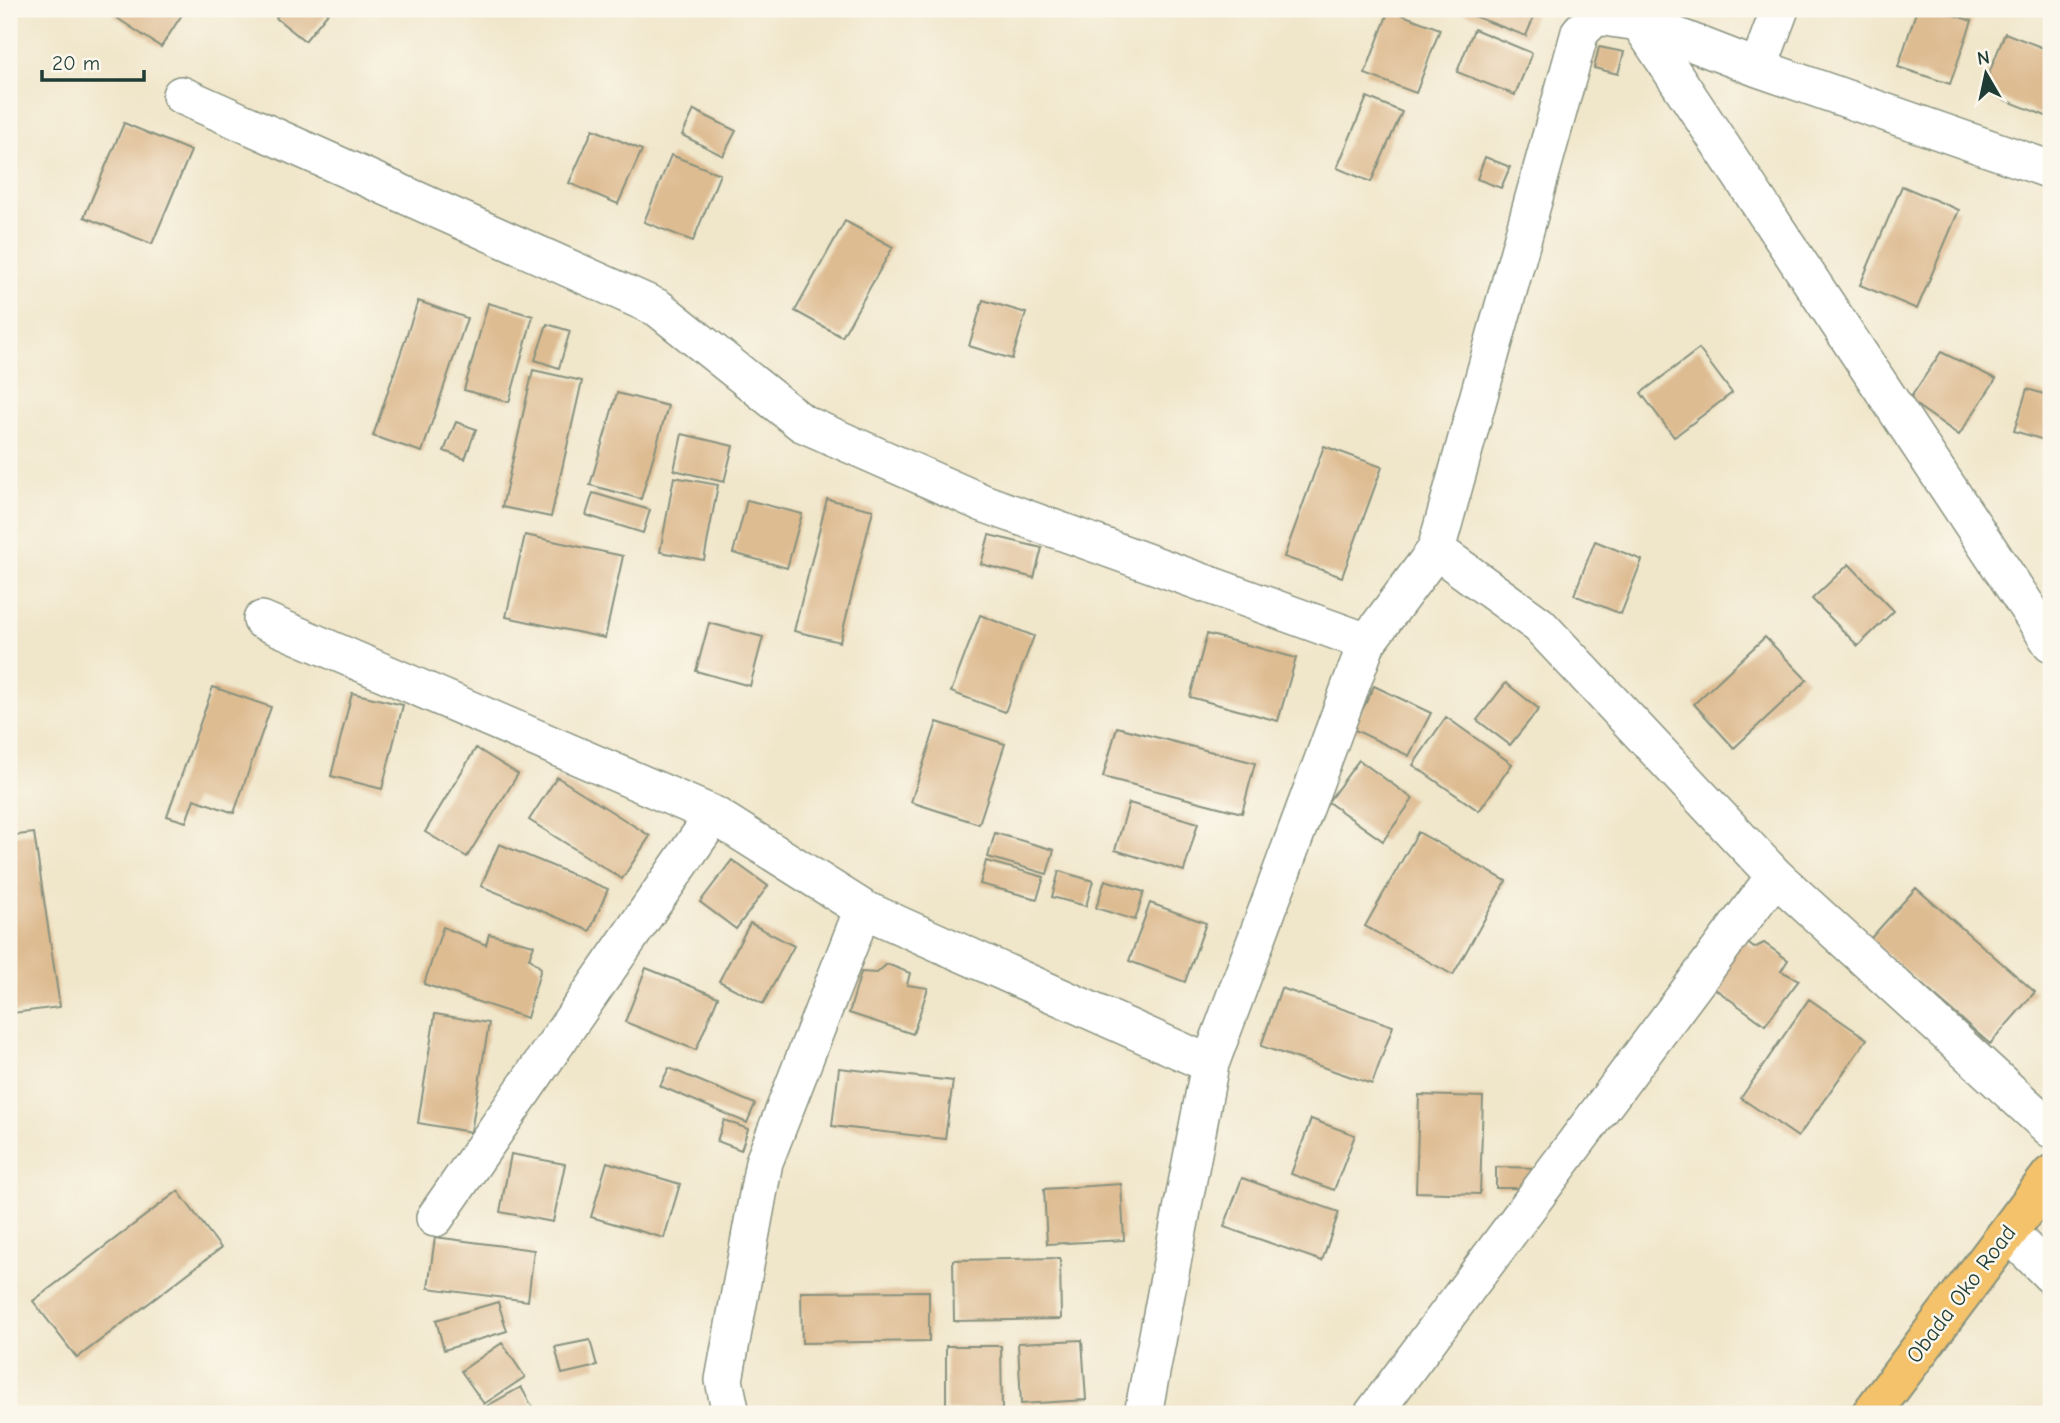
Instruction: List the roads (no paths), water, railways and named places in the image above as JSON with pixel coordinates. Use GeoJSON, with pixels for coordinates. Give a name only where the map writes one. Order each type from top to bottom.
{"type":"FeatureCollection","features":[{"type":"Feature","properties":{"kind":"main road","name":"Obada Oko Road"},"geometry":{"type":"LineString","coordinates":[[1871,1414],[2051,1175]]}},
{"type":"Feature","properties":{"kind":"street"},"geometry":{"type":"LineString","coordinates":[[1758,68],[1780,9]]}},
{"type":"Feature","properties":{"kind":"street"},"geometry":{"type":"LineString","coordinates":[[1143,1414],[1210,1064],[1367,642],[1436,550],[1580,32],[1596,16],[1639,22],[1758,68],[2051,170]]}},
{"type":"Feature","properties":{"kind":"street"},"geometry":{"type":"LineString","coordinates":[[1639,22],[2051,643]]}},
{"type":"Feature","properties":{"kind":"street"},"geometry":{"type":"LineString","coordinates":[[181,96],[658,308],[802,423],[983,503],[1367,642]]}},
{"type":"Feature","properties":{"kind":"street"},"geometry":{"type":"LineString","coordinates":[[1436,550],[1539,625],[1775,876],[2051,1129]]}},
{"type":"Feature","properties":{"kind":"street"},"geometry":{"type":"LineString","coordinates":[[262,621],[714,816],[863,909],[1210,1064]]}},
{"type":"Feature","properties":{"kind":"street"},"geometry":{"type":"LineString","coordinates":[[435,1218],[714,816]]}},
{"type":"Feature","properties":{"kind":"street"},"geometry":{"type":"LineString","coordinates":[[1373,1414],[1775,876]]}},
{"type":"Feature","properties":{"kind":"street"},"geometry":{"type":"LineString","coordinates":[[731,1414],[724,1380],[764,1162],[863,909]]}},
{"type":"Feature","properties":{"kind":"street"},"geometry":{"type":"LineString","coordinates":[[2008,1232],[2051,1275]]}}]}
